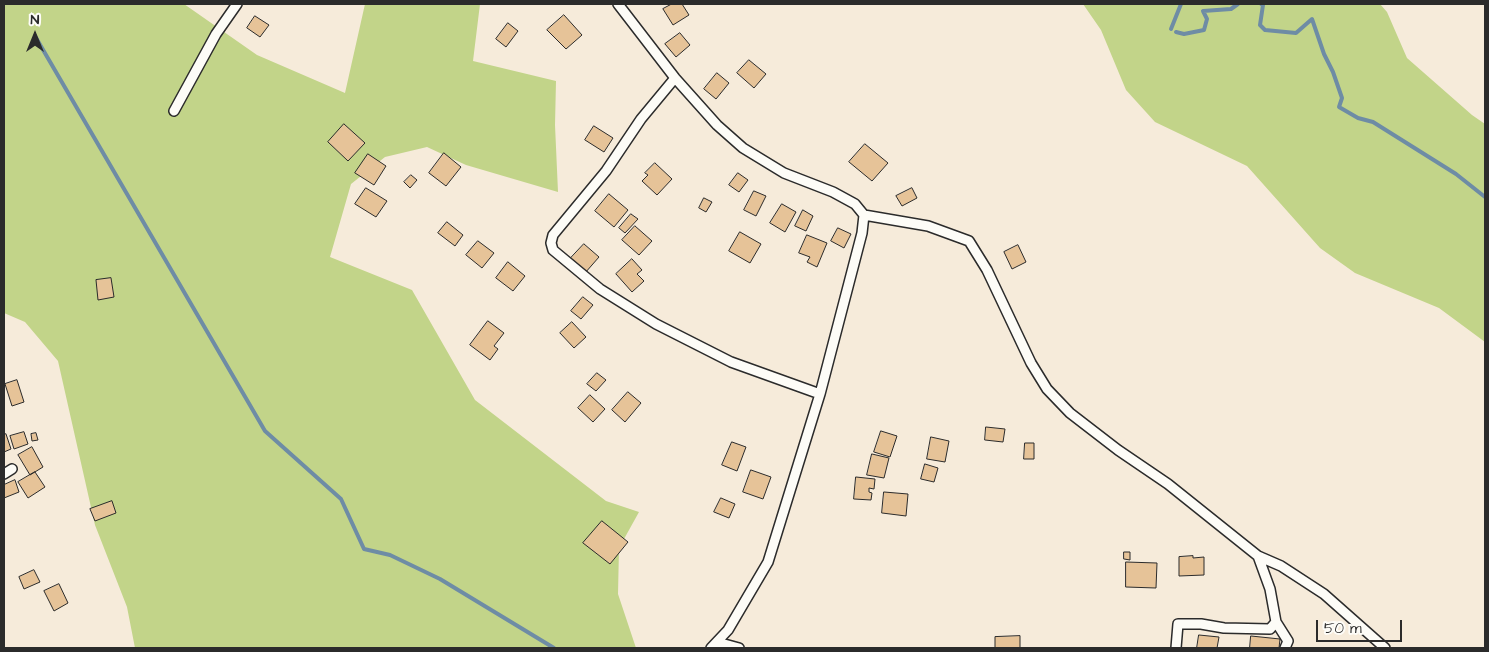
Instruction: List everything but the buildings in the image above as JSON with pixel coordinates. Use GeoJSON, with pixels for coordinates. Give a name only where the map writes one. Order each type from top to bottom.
{"type":"FeatureCollection","features":[{"type":"Feature","properties":{"kind":"street"},"geometry":{"type":"LineString","coordinates":[[174,111],[216,34],[237,4]]}},
{"type":"Feature","properties":{"kind":"street"},"geometry":{"type":"LineString","coordinates":[[618,4],[675,78],[717,125],[743,148],[784,172],[833,192],[854,204],[864,215],[928,226],[969,241],[987,270],[1031,363],[1047,389],[1070,413],[1118,450],[1168,484],[1258,556],[1281,566],[1324,594],[1385,648]]}},
{"type":"Feature","properties":{"kind":"street"},"geometry":{"type":"LineString","coordinates":[[675,78],[641,119],[606,171],[553,235],[551,243],[553,250],[600,290],[656,324],[731,362],[820,394]]}},
{"type":"Feature","properties":{"kind":"street"},"geometry":{"type":"LineString","coordinates":[[714,645],[728,630],[768,562],[820,394],[862,233],[864,215]]}},
{"type":"Feature","properties":{"kind":"street"},"geometry":{"type":"LineString","coordinates":[[1258,556],[1270,589],[1276,622],[1288,641],[1285,648]]}},
{"type":"Feature","properties":{"kind":"street"},"geometry":{"type":"LineString","coordinates":[[1176,648],[1178,624],[1270,629],[1276,622]]}},
{"type":"Feature","properties":{"kind":"street"},"geometry":{"type":"LineString","coordinates":[[714,645],[739,648]]}},
{"type":"Feature","properties":{"kind":"green space"},"geometry":{"type":"Polygon","coordinates":[[[4,4],[184,4],[257,55],[345,93],[365,4],[480,4],[473,61],[556,81],[555,125],[558,192],[466,165],[427,147],[385,157],[351,184],[330,257],[412,290],[475,400],[606,501],[639,512],[619,548],[618,594],[636,648],[135,648],[127,607],[95,525],[58,361],[25,322],[4,313],[4,4]]]}},
{"type":"Feature","properties":{"kind":"green space"},"geometry":{"type":"Polygon","coordinates":[[[1083,4],[1380,4],[1387,12],[1407,58],[1472,115],[1485,124],[1485,342],[1439,308],[1355,273],[1320,248],[1247,166],[1155,122],[1126,90],[1101,30],[1083,4]]]}},
{"type":"Feature","properties":{"kind":"waterway"},"geometry":{"type":"LineString","coordinates":[[1171,29],[1181,4]]}},
{"type":"Feature","properties":{"kind":"waterway"},"geometry":{"type":"LineString","coordinates":[[1176,32],[1184,34],[1204,30],[1207,19],[1203,11],[1231,9],[1238,4]]}},
{"type":"Feature","properties":{"kind":"waterway"},"geometry":{"type":"LineString","coordinates":[[1261,4],[1263,5],[1260,25],[1265,30],[1296,33],[1312,19],[1342,98],[1339,107],[1358,118],[1373,122],[1456,174],[1485,197]]}},
{"type":"Feature","properties":{"kind":"waterway"},"geometry":{"type":"LineString","coordinates":[[35,36],[265,431],[341,499],[364,549],[390,555],[440,579],[554,648]]}}]}
